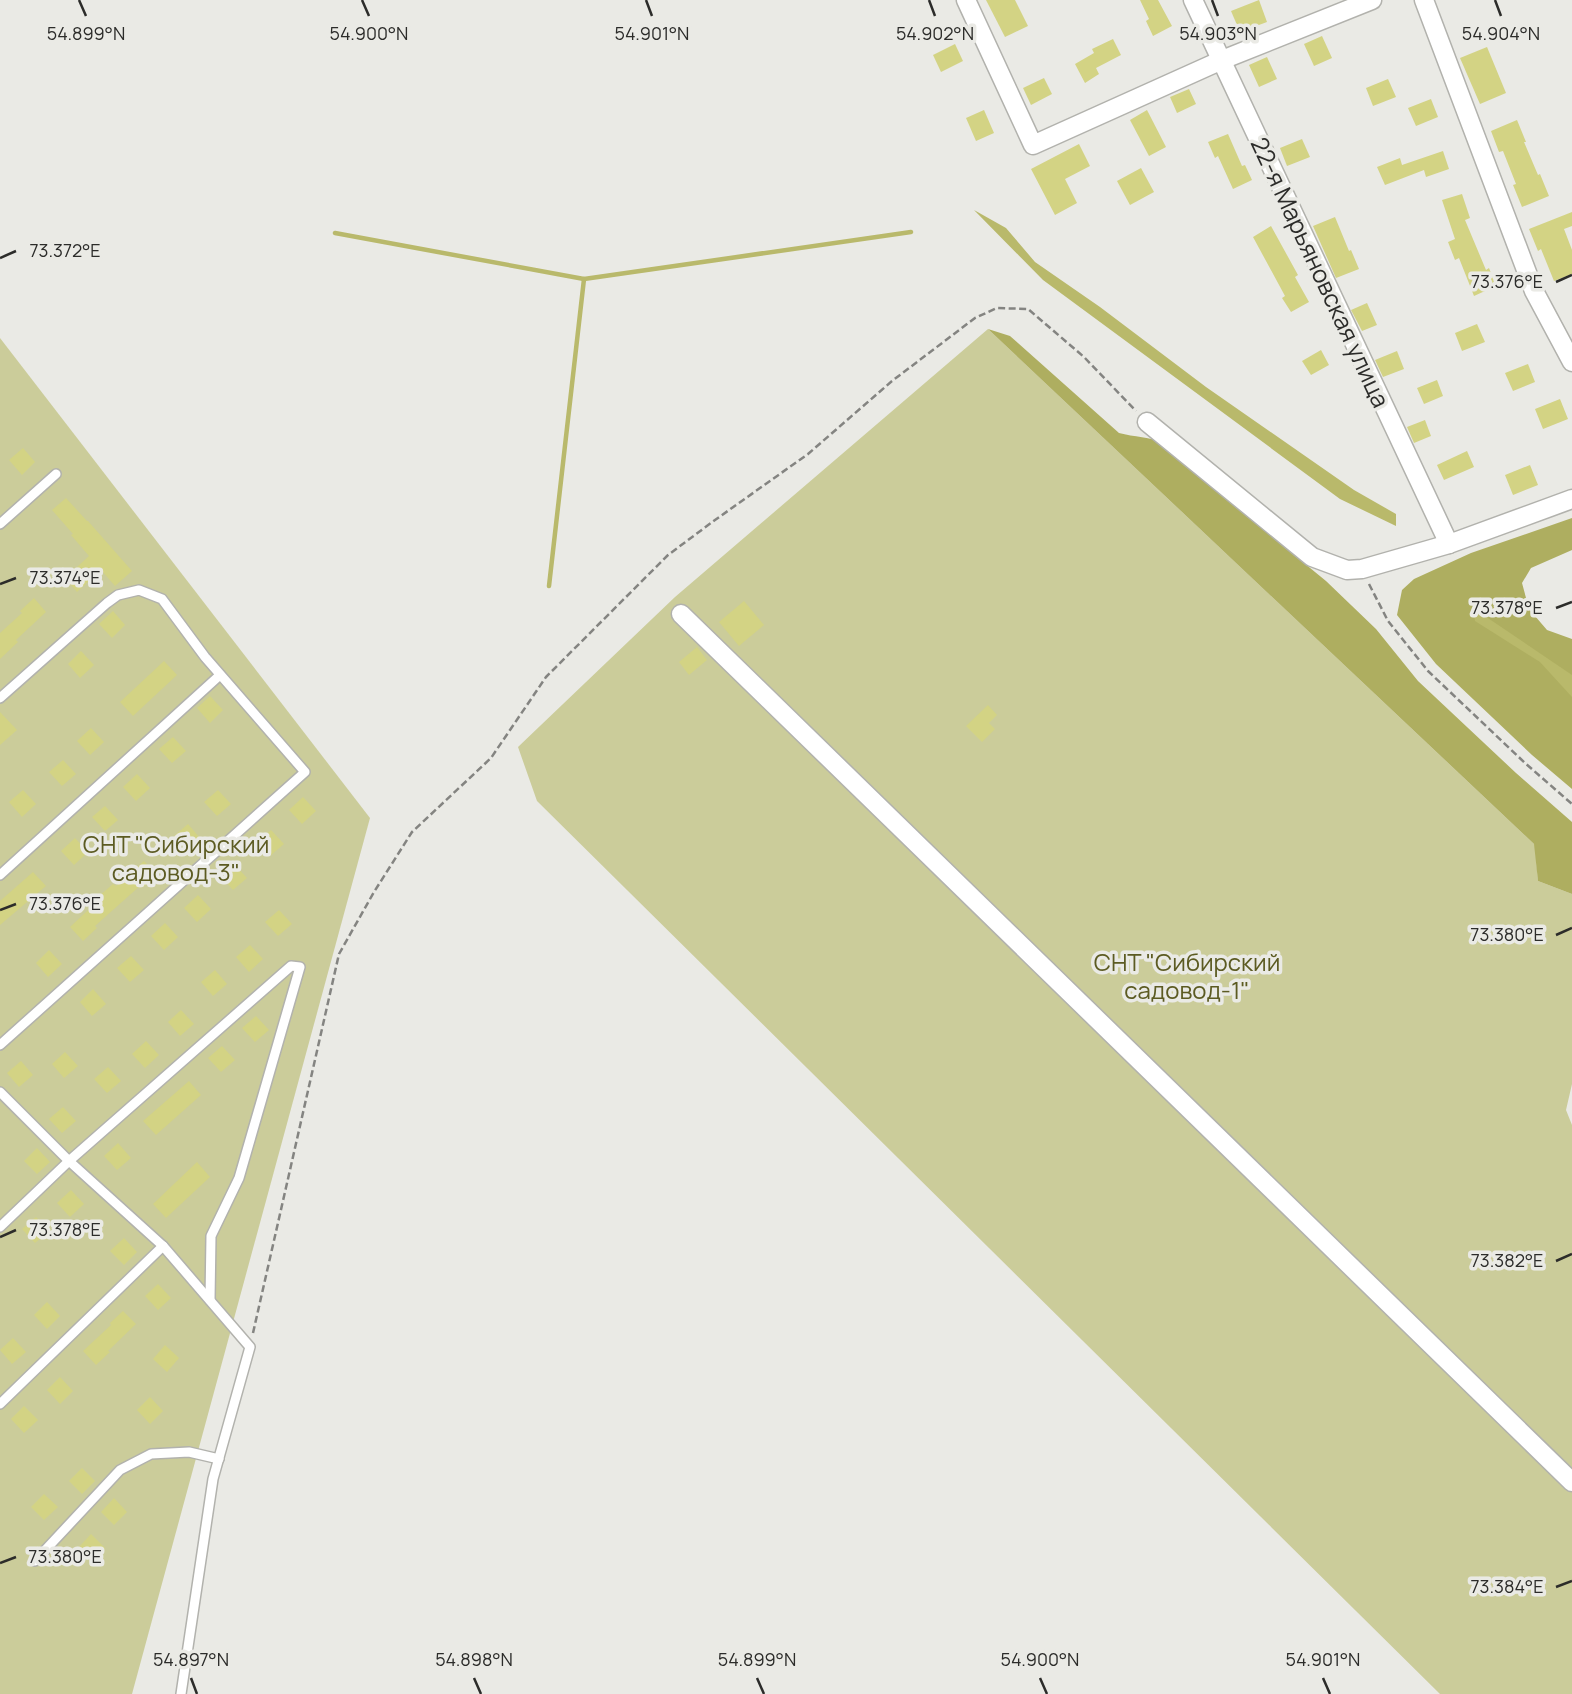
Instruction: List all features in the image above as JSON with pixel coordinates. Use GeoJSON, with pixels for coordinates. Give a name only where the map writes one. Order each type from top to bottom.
{"type":"FeatureCollection","features":[{"type":"Feature","properties":{"kind":"street"},"geometry":{"type":"LineString","coordinates":[[966,0],[1033,145],[1222,60],[1372,0]]}},
{"type":"Feature","properties":{"kind":"street","name":"22-я Марьяновская улица"},"geometry":{"type":"LineString","coordinates":[[1193,0],[1449,544]]}},
{"type":"Feature","properties":{"kind":"street"},"geometry":{"type":"LineString","coordinates":[[1424,0],[1534,291],[1572,362]]}},
{"type":"Feature","properties":{"kind":"street"},"geometry":{"type":"LineString","coordinates":[[1147,422],[1312,557],[1354,570],[1449,544],[1572,499]]}},
{"type":"Feature","properties":{"kind":"street"},"geometry":{"type":"LineString","coordinates":[[681,614],[1572,1482]]}},
{"type":"Feature","properties":{"kind":"lane"},"geometry":{"type":"LineString","coordinates":[[0,524],[56,474]]}},
{"type":"Feature","properties":{"kind":"lane"},"geometry":{"type":"LineString","coordinates":[[0,698],[107,603],[118,595],[139,590],[162,599],[220,676],[305,772],[0,1045]]}},
{"type":"Feature","properties":{"kind":"lane"},"geometry":{"type":"LineString","coordinates":[[0,875],[220,676]]}},
{"type":"Feature","properties":{"kind":"lane"},"geometry":{"type":"LineString","coordinates":[[0,1227],[69,1161],[291,966],[300,967],[239,1178],[211,1236],[210,1300]]}},
{"type":"Feature","properties":{"kind":"lane"},"geometry":{"type":"LineString","coordinates":[[0,1092],[69,1161],[163,1246],[250,1347],[213,1479],[181,1694]]}},
{"type":"Feature","properties":{"kind":"lane"},"geometry":{"type":"LineString","coordinates":[[0,1404],[163,1246]]}},
{"type":"Feature","properties":{"kind":"lane"},"geometry":{"type":"LineString","coordinates":[[35,1560],[120,1470],[151,1454],[189,1452],[219,1460]]}},
{"type":"Feature","properties":{"kind":"path"},"geometry":{"type":"LineString","coordinates":[[250,1347],[339,954],[373,892],[412,832],[491,758],[546,677],[668,555],[808,454],[892,381],[975,318],[997,309],[1028,309],[1084,357],[1147,422]]}},
{"type":"Feature","properties":{"kind":"path"},"geometry":{"type":"LineString","coordinates":[[1354,570],[1388,621],[1428,671],[1572,804]]}},
{"type":"Feature","properties":{"kind":"green space","name":"СНТ \"Сибирский садовод-1\""},"geometry":{"type":"Polygon","coordinates":[[[988,329],[1535,845],[1538,881],[1572,894],[1572,1084],[1566,1110],[1572,1125],[1572,1694],[1440,1694],[537,801],[518,747],[675,597],[988,329]]]}},
{"type":"Feature","properties":{"kind":"green space","name":"СНТ \"Сибирский садовод-3\""},"geometry":{"type":"Polygon","coordinates":[[[0,338],[370,818],[132,1694],[0,1694],[0,338]]]}},
{"type":"Feature","properties":{"kind":"shaded area"},"geometry":{"type":"Polygon","coordinates":[[[974,210],[1006,228],[1035,262],[1206,387],[1354,490],[1396,514],[1396,526],[1340,499],[1043,280],[974,210]]]}},
{"type":"Feature","properties":{"kind":"shaded area"},"geometry":{"type":"Polygon","coordinates":[[[988,329],[1010,336],[1119,433],[1165,443],[1233,505],[1326,581],[1376,629],[1418,681],[1572,822],[1572,894],[1538,881],[1534,844],[988,329]]]}},
{"type":"Feature","properties":{"kind":"shaded area"},"geometry":{"type":"Polygon","coordinates":[[[1572,518],[1572,550],[1531,568],[1522,583],[1529,609],[1547,630],[1572,639],[1572,789],[1436,664],[1397,615],[1402,590],[1414,579],[1471,553],[1572,518]]]}},
{"type":"Feature","properties":{"kind":"shaded area"},"geometry":{"type":"Polygon","coordinates":[[[1473,608],[1572,675],[1572,697],[1540,662],[1475,621],[1473,608]]]}},
{"type":"Feature","properties":{"kind":"building"},"geometry":{"type":"Polygon","coordinates":[[[986,0],[1015,0],[1028,26],[1005,37],[986,0]]]}},
{"type":"Feature","properties":{"kind":"building"},"geometry":{"type":"Polygon","coordinates":[[[1140,0],[1158,0],[1172,26],[1153,36],[1140,0]]]}},
{"type":"Feature","properties":{"kind":"building"},"geometry":{"type":"Polygon","coordinates":[[[1259,0],[1267,22],[1240,32],[1231,11],[1259,0]]]}},
{"type":"Feature","properties":{"kind":"building"},"geometry":{"type":"Polygon","coordinates":[[[1322,36],[1332,58],[1314,66],[1304,44],[1322,36]]]}},
{"type":"Feature","properties":{"kind":"building"},"geometry":{"type":"Polygon","coordinates":[[[1113,39],[1121,55],[1096,68],[1099,74],[1085,83],[1075,64],[1094,53],[1092,49],[1113,39]]]}},
{"type":"Feature","properties":{"kind":"building"},"geometry":{"type":"Polygon","coordinates":[[[955,44],[963,61],[941,72],[933,55],[955,44]]]}},
{"type":"Feature","properties":{"kind":"building"},"geometry":{"type":"Polygon","coordinates":[[[1487,47],[1506,93],[1480,104],[1460,58],[1487,47]]]}},
{"type":"Feature","properties":{"kind":"building"},"geometry":{"type":"Polygon","coordinates":[[[1267,57],[1277,79],[1259,87],[1249,65],[1267,57]]]}},
{"type":"Feature","properties":{"kind":"building"},"geometry":{"type":"Polygon","coordinates":[[[1044,78],[1052,94],[1031,105],[1023,88],[1044,78]]]}},
{"type":"Feature","properties":{"kind":"building"},"geometry":{"type":"Polygon","coordinates":[[[1388,79],[1396,97],[1373,106],[1366,88],[1388,79]]]}},
{"type":"Feature","properties":{"kind":"building"},"geometry":{"type":"Polygon","coordinates":[[[1189,89],[1196,104],[1177,113],[1170,97],[1189,89]]]}},
{"type":"Feature","properties":{"kind":"building"},"geometry":{"type":"Polygon","coordinates":[[[1431,99],[1438,117],[1416,126],[1408,108],[1431,99]]]}},
{"type":"Feature","properties":{"kind":"building"},"geometry":{"type":"Polygon","coordinates":[[[984,110],[994,133],[976,141],[966,118],[984,110]]]}},
{"type":"Feature","properties":{"kind":"building"},"geometry":{"type":"Polygon","coordinates":[[[1147,110],[1166,147],[1149,156],[1130,120],[1147,110]]]}},
{"type":"Feature","properties":{"kind":"building"},"geometry":{"type":"Polygon","coordinates":[[[1517,120],[1549,196],[1522,207],[1503,151],[1499,152],[1491,131],[1517,120]]]}},
{"type":"Feature","properties":{"kind":"building"},"geometry":{"type":"Polygon","coordinates":[[[1228,134],[1242,166],[1245,165],[1252,180],[1233,189],[1218,156],[1215,158],[1208,142],[1228,134]]]}},
{"type":"Feature","properties":{"kind":"building"},"geometry":{"type":"Polygon","coordinates":[[[1302,139],[1310,157],[1287,166],[1280,148],[1302,139]]]}},
{"type":"Feature","properties":{"kind":"building"},"geometry":{"type":"Polygon","coordinates":[[[1079,144],[1090,166],[1065,179],[1077,203],[1055,215],[1031,169],[1079,144]]]}},
{"type":"Feature","properties":{"kind":"building"},"geometry":{"type":"Polygon","coordinates":[[[1443,151],[1449,169],[1426,177],[1424,170],[1385,185],[1377,167],[1400,158],[1402,165],[1443,151]]]}},
{"type":"Feature","properties":{"kind":"building"},"geometry":{"type":"Polygon","coordinates":[[[1141,168],[1154,192],[1130,205],[1117,181],[1141,168]]]}},
{"type":"Feature","properties":{"kind":"building"},"geometry":{"type":"Polygon","coordinates":[[[1462,194],[1470,218],[1465,220],[1486,270],[1489,268],[1496,286],[1474,296],[1459,258],[1455,260],[1448,242],[1455,239],[1442,200],[1462,194]]]}},
{"type":"Feature","properties":{"kind":"building"},"geometry":{"type":"Polygon","coordinates":[[[1572,212],[1572,226],[1564,229],[1572,250],[1572,274],[1554,281],[1541,249],[1538,251],[1529,229],[1572,212]]]}},
{"type":"Feature","properties":{"kind":"building"},"geometry":{"type":"Polygon","coordinates":[[[1335,217],[1359,269],[1336,278],[1313,226],[1335,217]]]}},
{"type":"Feature","properties":{"kind":"building"},"geometry":{"type":"Polygon","coordinates":[[[1271,226],[1298,275],[1295,277],[1309,302],[1291,312],[1253,237],[1271,226]]]}},
{"type":"Feature","properties":{"kind":"building"},"geometry":{"type":"Polygon","coordinates":[[[1367,303],[1377,325],[1362,331],[1351,310],[1367,303]]]}},
{"type":"Feature","properties":{"kind":"building"},"geometry":{"type":"Polygon","coordinates":[[[1477,324],[1485,342],[1462,351],[1455,333],[1477,324]]]}},
{"type":"Feature","properties":{"kind":"building"},"geometry":{"type":"Polygon","coordinates":[[[1321,350],[1329,365],[1311,375],[1302,361],[1321,350]]]}},
{"type":"Feature","properties":{"kind":"building"},"geometry":{"type":"Polygon","coordinates":[[[1397,351],[1404,369],[1383,377],[1375,360],[1397,351]]]}},
{"type":"Feature","properties":{"kind":"building"},"geometry":{"type":"Polygon","coordinates":[[[1528,364],[1535,382],[1513,391],[1505,373],[1528,364]]]}},
{"type":"Feature","properties":{"kind":"building"},"geometry":{"type":"Polygon","coordinates":[[[1437,380],[1443,396],[1424,404],[1417,388],[1437,380]]]}},
{"type":"Feature","properties":{"kind":"building"},"geometry":{"type":"Polygon","coordinates":[[[1560,399],[1568,419],[1543,429],[1535,409],[1560,399]]]}},
{"type":"Feature","properties":{"kind":"building"},"geometry":{"type":"Polygon","coordinates":[[[1425,420],[1431,436],[1414,443],[1407,427],[1425,420]]]}},
{"type":"Feature","properties":{"kind":"building"},"geometry":{"type":"Polygon","coordinates":[[[23,448],[35,462],[22,475],[9,460],[23,448]]]}},
{"type":"Feature","properties":{"kind":"building"},"geometry":{"type":"Polygon","coordinates":[[[1467,451],[1474,467],[1444,480],[1437,465],[1467,451]]]}},
{"type":"Feature","properties":{"kind":"building"},"geometry":{"type":"Polygon","coordinates":[[[1530,465],[1538,485],[1513,495],[1505,475],[1530,465]]]}},
{"type":"Feature","properties":{"kind":"building"},"geometry":{"type":"Polygon","coordinates":[[[66,498],[132,571],[115,586],[101,570],[77,592],[65,578],[89,556],[52,510],[66,498]]]}},
{"type":"Feature","properties":{"kind":"building"},"geometry":{"type":"Polygon","coordinates":[[[34,598],[46,612],[0,659],[0,633],[34,598]]]}},
{"type":"Feature","properties":{"kind":"building"},"geometry":{"type":"Polygon","coordinates":[[[744,601],[764,625],[739,646],[719,622],[744,601]]]}},
{"type":"Feature","properties":{"kind":"building"},"geometry":{"type":"Polygon","coordinates":[[[113,611],[125,625],[112,638],[99,624],[113,611]]]}},
{"type":"Feature","properties":{"kind":"building"},"geometry":{"type":"Polygon","coordinates":[[[697,647],[707,660],[689,675],[679,662],[697,647]]]}},
{"type":"Feature","properties":{"kind":"building"},"geometry":{"type":"Polygon","coordinates":[[[81,651],[94,665],[80,678],[68,664],[81,651]]]}},
{"type":"Feature","properties":{"kind":"building"},"geometry":{"type":"Polygon","coordinates":[[[164,661],[177,675],[133,716],[120,702],[164,661]]]}},
{"type":"Feature","properties":{"kind":"building"},"geometry":{"type":"Polygon","coordinates":[[[210,696],[223,710],[210,723],[197,708],[210,696]]]}},
{"type":"Feature","properties":{"kind":"building"},"geometry":{"type":"Polygon","coordinates":[[[988,705],[997,715],[989,723],[995,729],[982,742],[966,726],[988,705]]]}},
{"type":"Feature","properties":{"kind":"building"},"geometry":{"type":"Polygon","coordinates":[[[0,712],[17,730],[0,745],[0,712]]]}},
{"type":"Feature","properties":{"kind":"building"},"geometry":{"type":"Polygon","coordinates":[[[91,728],[104,742],[90,755],[77,741],[91,728]]]}},
{"type":"Feature","properties":{"kind":"building"},"geometry":{"type":"Polygon","coordinates":[[[173,737],[186,751],[172,763],[159,749],[173,737]]]}},
{"type":"Feature","properties":{"kind":"building"},"geometry":{"type":"Polygon","coordinates":[[[63,760],[76,774],[62,786],[49,772],[63,760]]]}},
{"type":"Feature","properties":{"kind":"building"},"geometry":{"type":"Polygon","coordinates":[[[137,774],[150,788],[136,801],[123,787],[137,774]]]}},
{"type":"Feature","properties":{"kind":"building"},"geometry":{"type":"Polygon","coordinates":[[[23,790],[36,804],[22,817],[9,802],[23,790]]]}},
{"type":"Feature","properties":{"kind":"building"},"geometry":{"type":"Polygon","coordinates":[[[218,790],[231,804],[217,816],[204,802],[218,790]]]}},
{"type":"Feature","properties":{"kind":"building"},"geometry":{"type":"Polygon","coordinates":[[[303,797],[316,811],[302,824],[289,810],[303,797]]]}},
{"type":"Feature","properties":{"kind":"building"},"geometry":{"type":"Polygon","coordinates":[[[105,806],[118,820],[105,831],[92,817],[105,806]]]}},
{"type":"Feature","properties":{"kind":"building"},"geometry":{"type":"Polygon","coordinates":[[[188,824],[200,838],[187,850],[174,836],[188,824]]]}},
{"type":"Feature","properties":{"kind":"building"},"geometry":{"type":"Polygon","coordinates":[[[271,830],[284,844],[270,856],[257,842],[271,830]]]}},
{"type":"Feature","properties":{"kind":"building"},"geometry":{"type":"Polygon","coordinates":[[[75,838],[88,852],[74,865],[61,851],[75,838]]]}},
{"type":"Feature","properties":{"kind":"building"},"geometry":{"type":"Polygon","coordinates":[[[144,861],[157,875],[143,887],[141,885],[95,926],[97,928],[83,941],[70,927],[101,898],[99,896],[113,884],[116,886],[144,861]]]}},
{"type":"Feature","properties":{"kind":"building"},"geometry":{"type":"Polygon","coordinates":[[[234,864],[247,878],[233,890],[220,876],[234,864]]]}},
{"type":"Feature","properties":{"kind":"building"},"geometry":{"type":"Polygon","coordinates":[[[33,872],[46,886],[0,925],[0,901],[33,872]]]}},
{"type":"Feature","properties":{"kind":"building"},"geometry":{"type":"Polygon","coordinates":[[[198,895],[211,909],[197,922],[184,908],[198,895]]]}},
{"type":"Feature","properties":{"kind":"building"},"geometry":{"type":"Polygon","coordinates":[[[279,910],[292,924],[278,936],[265,922],[279,910]]]}},
{"type":"Feature","properties":{"kind":"building"},"geometry":{"type":"Polygon","coordinates":[[[165,923],[178,937],[164,950],[151,936],[165,923]]]}},
{"type":"Feature","properties":{"kind":"building"},"geometry":{"type":"Polygon","coordinates":[[[250,945],[263,959],[249,972],[236,957],[250,945]]]}},
{"type":"Feature","properties":{"kind":"building"},"geometry":{"type":"Polygon","coordinates":[[[49,950],[62,964],[48,977],[36,963],[49,950]]]}},
{"type":"Feature","properties":{"kind":"building"},"geometry":{"type":"Polygon","coordinates":[[[131,956],[144,970],[130,982],[117,968],[131,956]]]}},
{"type":"Feature","properties":{"kind":"building"},"geometry":{"type":"Polygon","coordinates":[[[215,970],[227,984],[213,996],[201,982],[215,970]]]}},
{"type":"Feature","properties":{"kind":"building"},"geometry":{"type":"Polygon","coordinates":[[[93,989],[106,1004],[92,1016],[80,1002],[93,989]]]}},
{"type":"Feature","properties":{"kind":"building"},"geometry":{"type":"Polygon","coordinates":[[[181,1010],[194,1024],[180,1036],[168,1022],[181,1010]]]}},
{"type":"Feature","properties":{"kind":"building"},"geometry":{"type":"Polygon","coordinates":[[[256,1016],[269,1030],[255,1042],[242,1028],[256,1016]]]}},
{"type":"Feature","properties":{"kind":"building"},"geometry":{"type":"Polygon","coordinates":[[[146,1041],[159,1055],[145,1068],[132,1054],[146,1041]]]}},
{"type":"Feature","properties":{"kind":"building"},"geometry":{"type":"Polygon","coordinates":[[[222,1046],[235,1060],[221,1072],[208,1058],[222,1046]]]}},
{"type":"Feature","properties":{"kind":"building"},"geometry":{"type":"Polygon","coordinates":[[[65,1052],[78,1066],[64,1078],[52,1064],[65,1052]]]}},
{"type":"Feature","properties":{"kind":"building"},"geometry":{"type":"Polygon","coordinates":[[[21,1061],[33,1075],[19,1087],[7,1073],[21,1061]]]}},
{"type":"Feature","properties":{"kind":"building"},"geometry":{"type":"Polygon","coordinates":[[[108,1067],[121,1081],[107,1093],[94,1079],[108,1067]]]}},
{"type":"Feature","properties":{"kind":"building"},"geometry":{"type":"Polygon","coordinates":[[[189,1081],[201,1095],[156,1135],[143,1121],[189,1081]]]}},
{"type":"Feature","properties":{"kind":"building"},"geometry":{"type":"Polygon","coordinates":[[[63,1107],[76,1121],[62,1133],[49,1119],[63,1107]]]}},
{"type":"Feature","properties":{"kind":"building"},"geometry":{"type":"Polygon","coordinates":[[[118,1143],[131,1158],[117,1170],[104,1156],[118,1143]]]}},
{"type":"Feature","properties":{"kind":"building"},"geometry":{"type":"Polygon","coordinates":[[[37,1148],[50,1162],[37,1174],[24,1161],[37,1148]]]}},
{"type":"Feature","properties":{"kind":"building"},"geometry":{"type":"Polygon","coordinates":[[[197,1162],[210,1177],[166,1218],[153,1204],[197,1162]]]}},
{"type":"Feature","properties":{"kind":"building"},"geometry":{"type":"Polygon","coordinates":[[[71,1190],[84,1204],[70,1217],[57,1203],[71,1190]]]}},
{"type":"Feature","properties":{"kind":"building"},"geometry":{"type":"Polygon","coordinates":[[[36,1217],[49,1231],[35,1243],[22,1229],[36,1217]]]}},
{"type":"Feature","properties":{"kind":"building"},"geometry":{"type":"Polygon","coordinates":[[[124,1238],[137,1252],[124,1265],[110,1251],[124,1238]]]}},
{"type":"Feature","properties":{"kind":"building"},"geometry":{"type":"Polygon","coordinates":[[[158,1284],[171,1298],[158,1310],[145,1296],[158,1284]]]}},
{"type":"Feature","properties":{"kind":"building"},"geometry":{"type":"Polygon","coordinates":[[[47,1302],[60,1316],[47,1329],[34,1315],[47,1302]]]}},
{"type":"Feature","properties":{"kind":"building"},"geometry":{"type":"Polygon","coordinates":[[[123,1311],[136,1324],[96,1365],[83,1351],[123,1311]]]}},
{"type":"Feature","properties":{"kind":"building"},"geometry":{"type":"Polygon","coordinates":[[[13,1338],[26,1352],[12,1364],[0,1350],[13,1338]]]}},
{"type":"Feature","properties":{"kind":"building"},"geometry":{"type":"Polygon","coordinates":[[[165,1345],[179,1358],[167,1372],[153,1359],[165,1345]]]}},
{"type":"Feature","properties":{"kind":"building"},"geometry":{"type":"Polygon","coordinates":[[[60,1377],[73,1391],[60,1404],[47,1390],[60,1377]]]}},
{"type":"Feature","properties":{"kind":"building"},"geometry":{"type":"Polygon","coordinates":[[[150,1397],[163,1411],[150,1424],[137,1410],[150,1397]]]}},
{"type":"Feature","properties":{"kind":"building"},"geometry":{"type":"Polygon","coordinates":[[[24,1406],[38,1420],[24,1433],[11,1419],[24,1406]]]}},
{"type":"Feature","properties":{"kind":"building"},"geometry":{"type":"Polygon","coordinates":[[[82,1468],[95,1481],[82,1494],[69,1481],[82,1468]]]}},
{"type":"Feature","properties":{"kind":"building"},"geometry":{"type":"Polygon","coordinates":[[[44,1494],[58,1507],[44,1520],[31,1507],[44,1494]]]}},
{"type":"Feature","properties":{"kind":"building"},"geometry":{"type":"Polygon","coordinates":[[[114,1498],[127,1512],[114,1525],[101,1512],[114,1498]]]}},
{"type":"Feature","properties":{"kind":"building"},"geometry":{"type":"Polygon","coordinates":[[[91,1534],[105,1548],[92,1561],[78,1548],[91,1534]]]}},
{"type":"Feature","properties":{"kind":"waterway"},"geometry":{"type":"LineString","coordinates":[[335,233],[584,279],[911,232]]}},
{"type":"Feature","properties":{"kind":"waterway"},"geometry":{"type":"LineString","coordinates":[[549,586],[584,279]]}}]}
